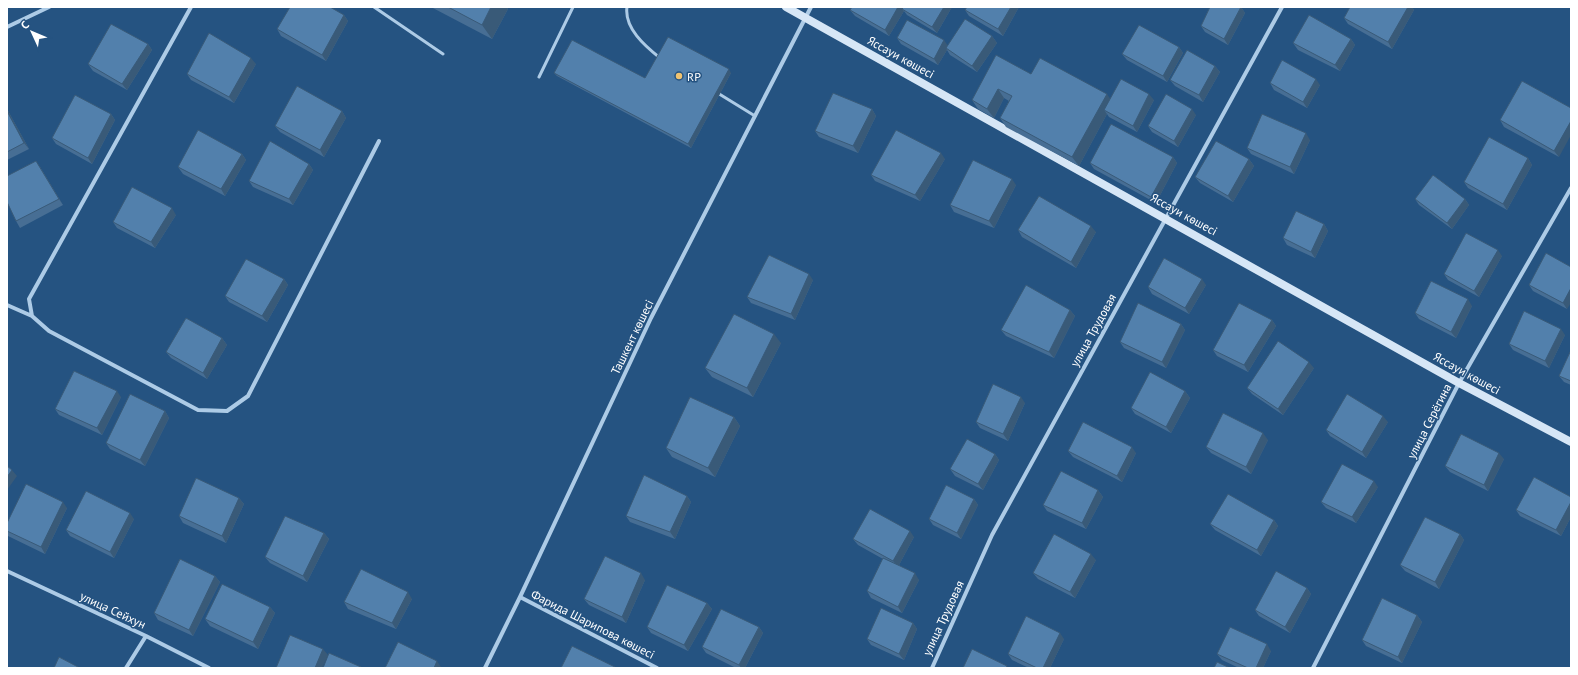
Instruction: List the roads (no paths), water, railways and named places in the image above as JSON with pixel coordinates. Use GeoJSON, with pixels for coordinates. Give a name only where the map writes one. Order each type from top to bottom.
{"type":"FeatureCollection","features":[{"type":"Feature","properties":{"kind":"main road","name":"Яссауи көшесі"},"geometry":{"type":"LineString","coordinates":[[786,7],[1459,383],[1571,442]]}},
{"type":"Feature","properties":{"kind":"street"},"geometry":{"type":"LineString","coordinates":[[7,27],[49,7]]}},
{"type":"Feature","properties":{"kind":"street"},"geometry":{"type":"LineString","coordinates":[[32,316],[29,300],[191,7]]}},
{"type":"Feature","properties":{"kind":"street","name":"Ташкент көшесі"},"geometry":{"type":"LineString","coordinates":[[485,668],[651,318],[811,7]]}},
{"type":"Feature","properties":{"kind":"street","name":"улица Трудовая"},"geometry":{"type":"LineString","coordinates":[[932,668],[992,535],[1282,7]]}},
{"type":"Feature","properties":{"kind":"street"},"geometry":{"type":"LineString","coordinates":[[7,305],[32,316],[49,331],[198,410],[227,411],[248,396],[379,141]]}},
{"type":"Feature","properties":{"kind":"street","name":"улица Серёгина"},"geometry":{"type":"LineString","coordinates":[[1314,668],[1459,383],[1571,188]]}},
{"type":"Feature","properties":{"kind":"street","name":"улица Сейхун"},"geometry":{"type":"LineString","coordinates":[[7,571],[146,636],[209,668]]}},
{"type":"Feature","properties":{"kind":"street","name":"Фарида Шарипова көшесі"},"geometry":{"type":"LineString","coordinates":[[520,597],[657,668]]}},
{"type":"Feature","properties":{"kind":"street"},"geometry":{"type":"LineString","coordinates":[[126,668],[146,636]]}},
{"type":"Feature","properties":{"kind":"lane"},"geometry":{"type":"LineString","coordinates":[[374,7],[443,54]]}},
{"type":"Feature","properties":{"kind":"lane"},"geometry":{"type":"LineString","coordinates":[[538,76],[573,7]]}},
{"type":"Feature","properties":{"kind":"lane"},"geometry":{"type":"LineString","coordinates":[[627,7],[626,12],[634,34],[659,58],[666,62]]}},
{"type":"Feature","properties":{"kind":"lane"},"geometry":{"type":"LineString","coordinates":[[714,91],[755,116]]}},
{"type":"Feature","properties":{"kind":"place","name":"RP"},"geometry":{"type":"Point","coordinates":[679,76]}}]}
